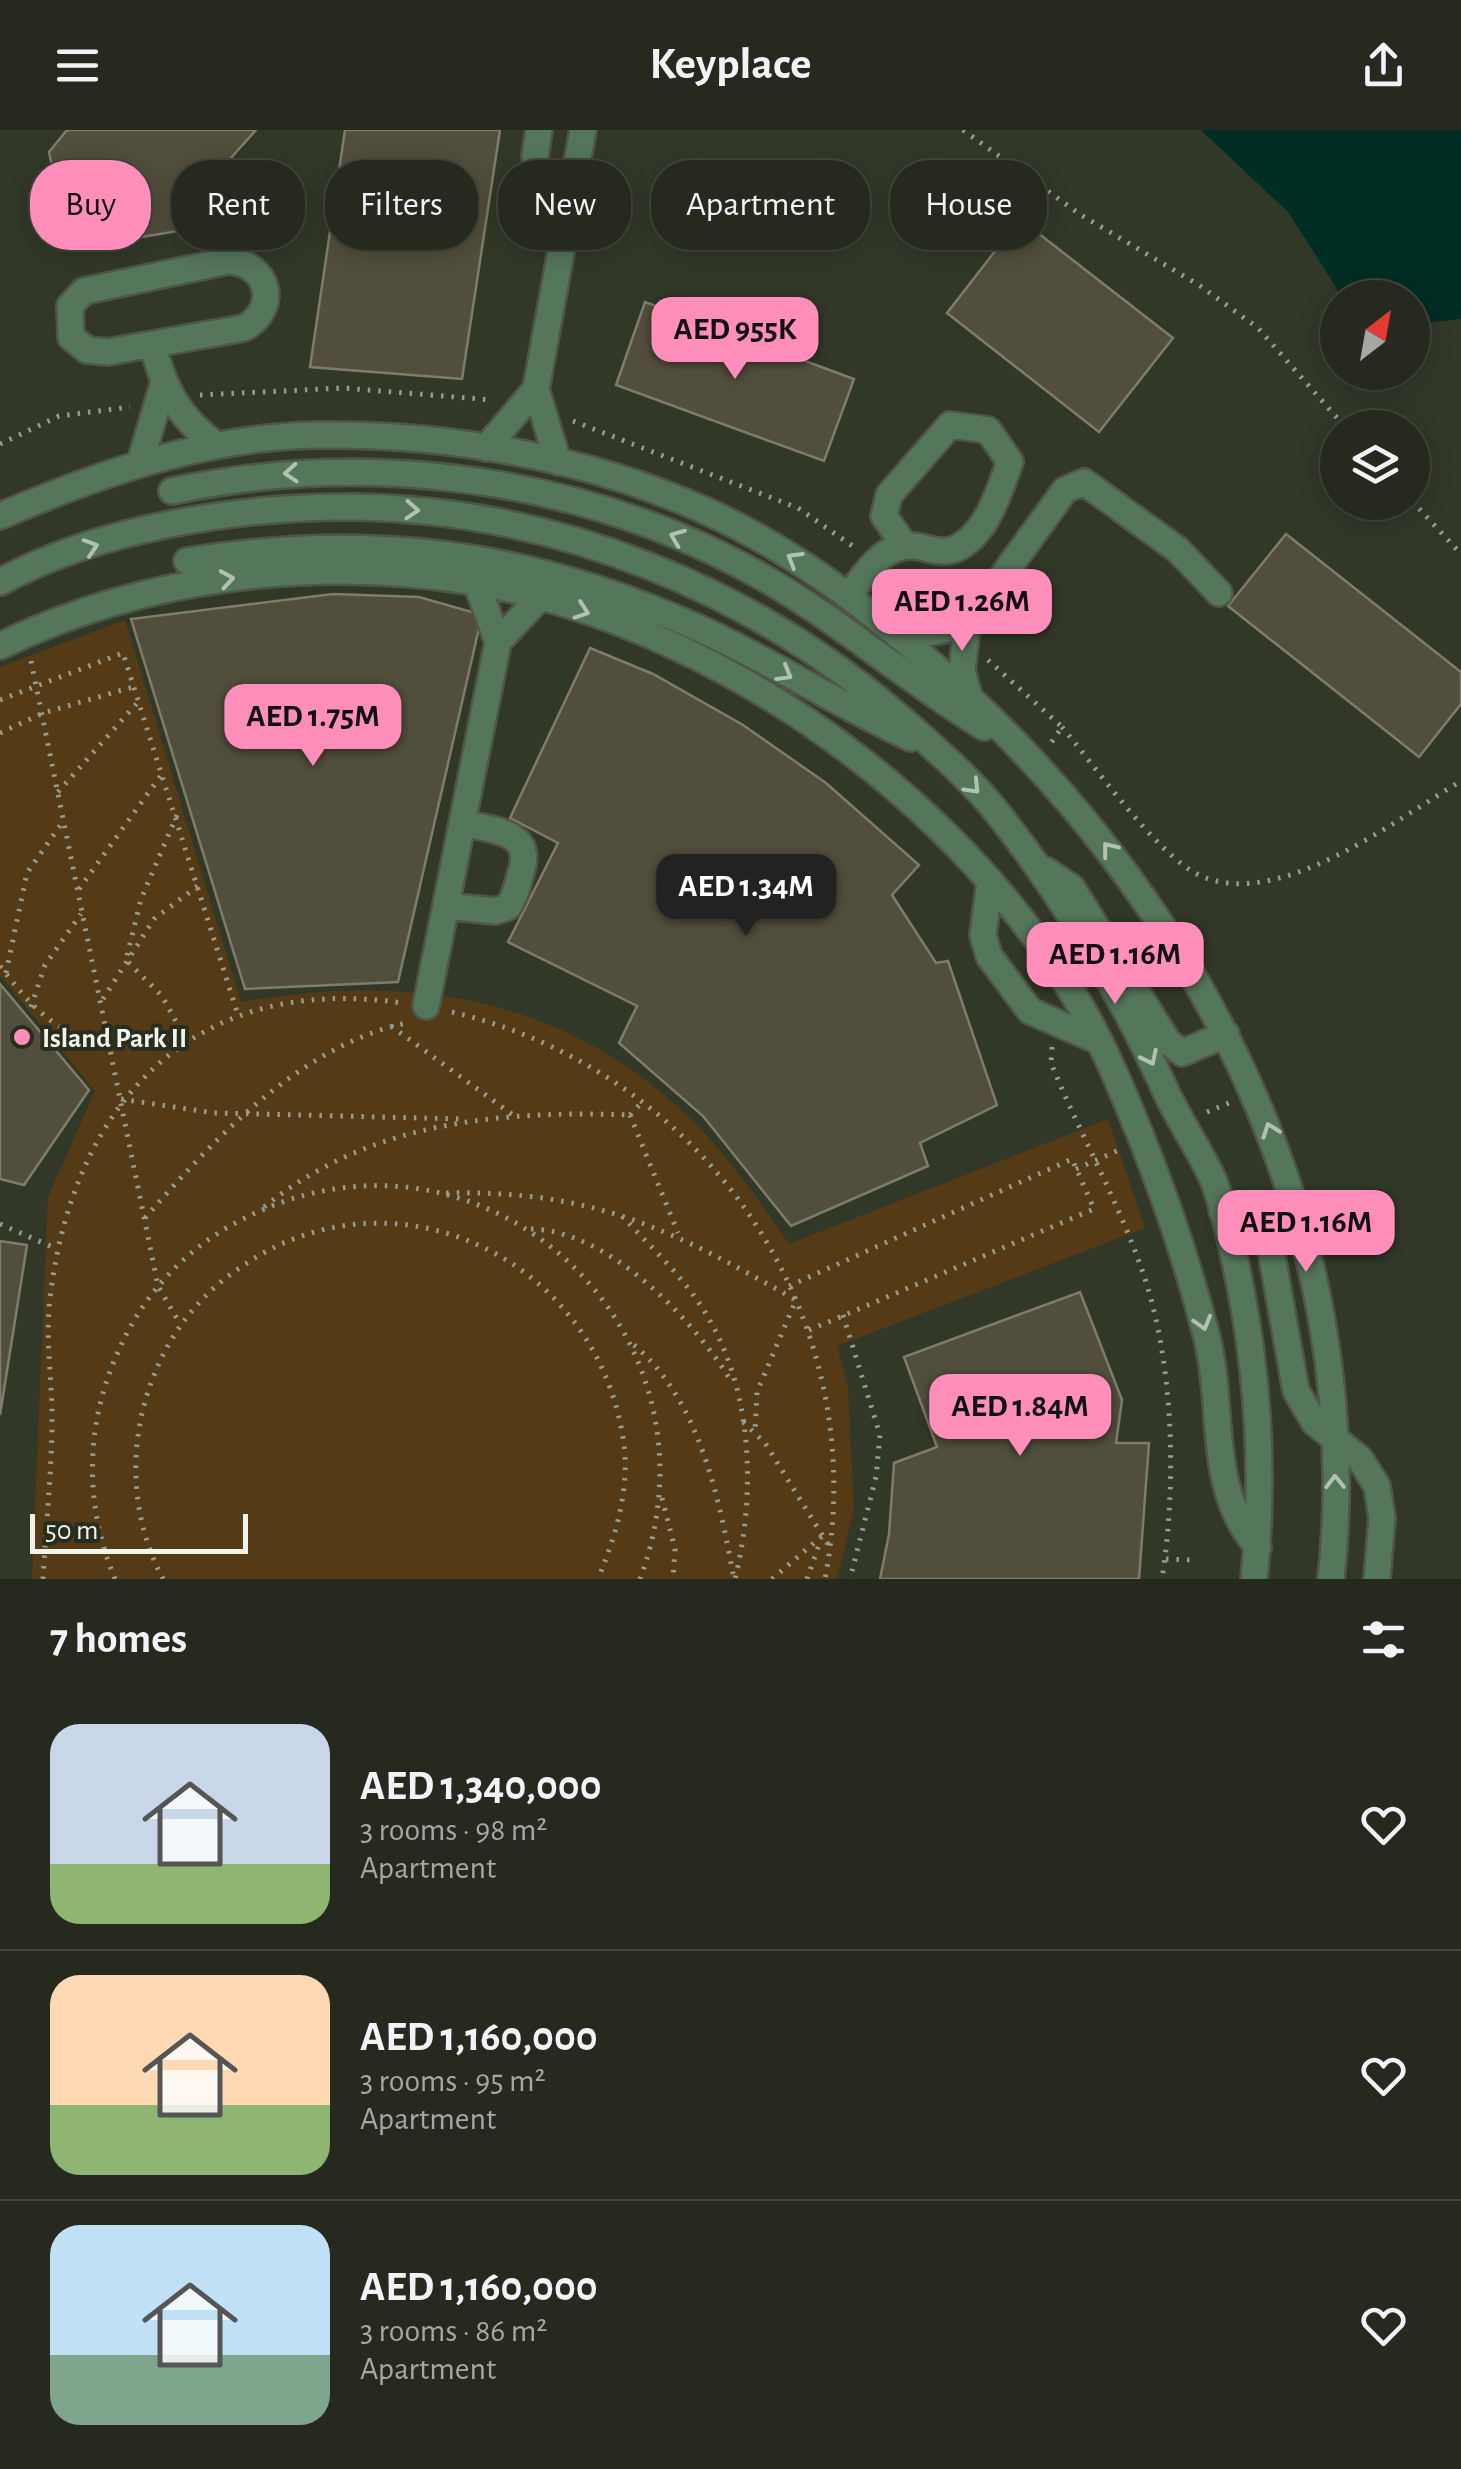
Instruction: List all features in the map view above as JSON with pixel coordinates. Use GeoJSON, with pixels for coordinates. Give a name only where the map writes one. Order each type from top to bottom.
{"type":"FeatureCollection","features":[{"type":"Feature","properties":{"kind":"street"},"geometry":{"type":"LineString","coordinates":[[486,448],[529,398],[584,130]]}},
{"type":"Feature","properties":{"kind":"street"},"geometry":{"type":"LineString","coordinates":[[228,261],[249,265],[264,282],[266,304],[254,322],[153,345],[108,352],[87,350],[71,337],[70,306],[94,288],[228,261]]}},
{"type":"Feature","properties":{"kind":"street"},"geometry":{"type":"LineString","coordinates":[[153,345],[165,396],[216,445]]}},
{"type":"Feature","properties":{"kind":"street"},"geometry":{"type":"LineString","coordinates":[[140,462],[165,396]]}},
{"type":"Feature","properties":{"kind":"street"},"geometry":{"type":"LineString","coordinates":[[529,398],[558,462]]}},
{"type":"Feature","properties":{"kind":"street"},"geometry":{"type":"LineString","coordinates":[[850,596],[875,561],[905,546],[938,552],[959,547],[992,512],[1010,462],[988,430],[950,425],[889,495],[884,516],[905,546]]}},
{"type":"Feature","properties":{"kind":"street"},"geometry":{"type":"LineString","coordinates":[[0,516],[140,462],[216,445],[312,435],[380,436],[486,448],[558,462],[646,487],[765,540],[850,596],[970,697],[1028,752],[1120,864],[1184,960],[1256,1091],[1297,1210],[1324,1329],[1335,1440],[1331,1579]]}},
{"type":"Feature","properties":{"kind":"street"},"geometry":{"type":"LineString","coordinates":[[172,491],[247,477],[353,470],[474,481],[593,507],[703,548],[756,574],[1028,752]]}},
{"type":"Feature","properties":{"kind":"street"},"geometry":{"type":"LineString","coordinates":[[970,697],[962,671],[967,625],[1065,490],[1084,482],[1178,550],[1219,593]]}},
{"type":"Feature","properties":{"kind":"street"},"geometry":{"type":"LineString","coordinates":[[0,582],[114,540],[264,510],[375,508],[494,521],[602,549],[747,611],[836,667],[936,750],[996,810],[1128,1012],[1180,1124],[1212,1178],[1253,1361],[1260,1470],[1254,1579]]}},
{"type":"Feature","properties":{"kind":"street"},"geometry":{"type":"LineString","coordinates":[[186,561],[255,550],[340,546],[462,555],[531,570],[695,626],[853,712],[936,750]]}},
{"type":"Feature","properties":{"kind":"street"},"geometry":{"type":"LineString","coordinates":[[12,640],[150,596],[243,576],[362,571],[476,582],[540,597],[652,639],[809,722],[910,800],[990,881],[1048,958],[1099,1041],[1152,1166],[1196,1300],[1216,1382],[1223,1485],[1236,1517],[1258,1547]]}},
{"type":"Feature","properties":{"kind":"street"},"geometry":{"type":"LineString","coordinates":[[429,1015],[446,906],[498,642],[476,582]]}},
{"type":"Feature","properties":{"kind":"street"},"geometry":{"type":"LineString","coordinates":[[498,642],[540,597]]}},
{"type":"Feature","properties":{"kind":"street"},"geometry":{"type":"LineString","coordinates":[[902,638],[967,625]]}},
{"type":"Feature","properties":{"kind":"street"},"geometry":{"type":"LineString","coordinates":[[446,906],[495,911],[508,907],[525,855],[522,843],[512,834],[462,822]]}},
{"type":"Feature","properties":{"kind":"street"},"geometry":{"type":"LineString","coordinates":[[1028,858],[1072,888],[1168,1042],[1182,1052],[1226,1034]]}},
{"type":"Feature","properties":{"kind":"street"},"geometry":{"type":"LineString","coordinates":[[990,881],[982,935],[989,956],[1021,1002],[1052,1022],[1099,1041]]}},
{"type":"Feature","properties":{"kind":"street"},"geometry":{"type":"LineString","coordinates":[[1222,1210],[1248,1209],[1267,1228],[1296,1390],[1308,1413],[1360,1459],[1377,1486],[1382,1518],[1377,1579]]}},
{"type":"Feature","properties":{"kind":"path"},"geometry":{"type":"LineString","coordinates":[[963,130],[1081,215],[1199,286],[1258,328],[1330,410]]}},
{"type":"Feature","properties":{"kind":"path"},"geometry":{"type":"LineString","coordinates":[[0,444],[60,416],[165,396],[343,388],[529,398]]}},
{"type":"Feature","properties":{"kind":"path"},"geometry":{"type":"LineString","coordinates":[[1430,520],[1461,554]]}},
{"type":"Feature","properties":{"kind":"path"},"geometry":{"type":"LineString","coordinates":[[12,640],[37,684],[158,1286],[180,1324]]}},
{"type":"Feature","properties":{"kind":"path"},"geometry":{"type":"LineString","coordinates":[[0,700],[123,653],[238,1015]]}},
{"type":"Feature","properties":{"kind":"path"},"geometry":{"type":"LineString","coordinates":[[0,733],[43,713],[132,687]]}},
{"type":"Feature","properties":{"kind":"path"},"geometry":{"type":"LineString","coordinates":[[58,792],[138,702]]}},
{"type":"Feature","properties":{"kind":"path"},"geometry":{"type":"LineString","coordinates":[[1062,727],[1163,845],[1195,873],[1234,886],[1310,869],[1461,781]]}},
{"type":"Feature","properties":{"kind":"path"},"geometry":{"type":"LineString","coordinates":[[78,890],[162,774]]}},
{"type":"Feature","properties":{"kind":"path"},"geometry":{"type":"LineString","coordinates":[[126,960],[140,899],[177,815]]}},
{"type":"Feature","properties":{"kind":"path"},"geometry":{"type":"LineString","coordinates":[[6,973],[28,873],[64,820]]}},
{"type":"Feature","properties":{"kind":"path"},"geometry":{"type":"LineString","coordinates":[[101,1002],[154,919],[199,885]]}},
{"type":"Feature","properties":{"kind":"path"},"geometry":{"type":"LineString","coordinates":[[31,1007],[56,946],[83,912]]}},
{"type":"Feature","properties":{"kind":"path"},"geometry":{"type":"LineString","coordinates":[[126,960],[162,996],[186,1040]]}},
{"type":"Feature","properties":{"kind":"path"},"geometry":{"type":"LineString","coordinates":[[0,966],[31,1007],[58,1028],[108,1041]]}},
{"type":"Feature","properties":{"kind":"path"},"geometry":{"type":"LineString","coordinates":[[44,1579],[52,1422],[47,1336],[58,1249],[82,1170],[121,1099],[186,1040],[238,1015],[324,998],[429,1015],[477,1018],[581,1059],[644,1100],[718,1172],[758,1226],[796,1300],[806,1330],[828,1428],[833,1490],[825,1579]]}},
{"type":"Feature","properties":{"kind":"path"},"geometry":{"type":"LineString","coordinates":[[144,1218],[246,1115],[326,1054],[357,1037],[429,1015],[477,1018]]}},
{"type":"Feature","properties":{"kind":"path"},"geometry":{"type":"LineString","coordinates":[[1052,1022],[1050,1063],[1142,1270],[1153,1317],[1170,1440],[1162,1579]]}},
{"type":"Feature","properties":{"kind":"path"},"geometry":{"type":"LineString","coordinates":[[391,1026],[513,1114]]}},
{"type":"Feature","properties":{"kind":"path"},"geometry":{"type":"LineString","coordinates":[[121,1099],[246,1115],[472,1120]]}},
{"type":"Feature","properties":{"kind":"path"},"geometry":{"type":"LineString","coordinates":[[115,1579],[93,1496],[94,1432],[110,1369],[158,1286],[188,1255],[260,1210],[302,1176],[385,1141],[513,1114],[630,1116],[644,1100]]}},
{"type":"Feature","properties":{"kind":"path"},"geometry":{"type":"LineString","coordinates":[[630,1116],[679,1235]]}},
{"type":"Feature","properties":{"kind":"path"},"geometry":{"type":"LineString","coordinates":[[789,1286],[1072,1159],[1094,1209],[806,1330]]}},
{"type":"Feature","properties":{"kind":"path"},"geometry":{"type":"LineString","coordinates":[[260,1210],[295,1196],[350,1187],[406,1186],[442,1193],[501,1214],[528,1229],[598,1291],[632,1344],[659,1369],[678,1398],[714,1488],[734,1579]]}},
{"type":"Feature","properties":{"kind":"path"},"geometry":{"type":"LineString","coordinates":[[442,1193],[548,1197],[620,1213],[679,1235],[796,1300]]}},
{"type":"Feature","properties":{"kind":"path"},"geometry":{"type":"LineString","coordinates":[[620,1213],[699,1302],[736,1390],[743,1422],[746,1520],[734,1579]]}},
{"type":"Feature","properties":{"kind":"path"},"geometry":{"type":"LineString","coordinates":[[163,1579],[142,1526],[135,1474],[139,1421],[154,1370],[180,1324],[215,1285],[258,1254],[307,1233],[359,1223],[412,1224],[464,1238],[511,1261],[553,1294],[575,1322],[610,1383],[623,1434],[624,1487],[615,1539],[598,1579]]}},
{"type":"Feature","properties":{"kind":"path"},"geometry":{"type":"LineString","coordinates":[[0,1224],[58,1249]]}},
{"type":"Feature","properties":{"kind":"path"},"geometry":{"type":"LineString","coordinates":[[528,1229],[568,1236],[644,1282],[696,1332],[736,1390]]}},
{"type":"Feature","properties":{"kind":"path"},"geometry":{"type":"LineString","coordinates":[[755,1432],[758,1392],[796,1300]]}},
{"type":"Feature","properties":{"kind":"path"},"geometry":{"type":"LineString","coordinates":[[843,1315],[880,1435],[876,1477],[850,1579]]}},
{"type":"Feature","properties":{"kind":"path"},"geometry":{"type":"LineString","coordinates":[[632,1344],[659,1432],[661,1495],[672,1532],[673,1579]]}},
{"type":"Feature","properties":{"kind":"path"},"geometry":{"type":"LineString","coordinates":[[743,1422],[755,1432],[830,1547]]}},
{"type":"Feature","properties":{"kind":"path"},"geometry":{"type":"LineString","coordinates":[[640,1579],[661,1495]]}},
{"type":"Feature","properties":{"kind":"path"},"geometry":{"type":"LineString","coordinates":[[772,1579],[822,1536]]}},
{"type":"Feature","properties":{"kind":"path"},"geometry":{"type":"LineString","coordinates":[[806,1579],[822,1536]]}},
{"type":"Feature","properties":{"kind":"path"},"geometry":{"type":"LineString","coordinates":[[1166,1558],[1190,1560]]}},
{"type":"Feature","properties":{"kind":"shaded area"},"geometry":{"type":"Polygon","coordinates":[[[125,620],[241,1002],[301,994],[417,993],[473,1001],[527,1016],[579,1039],[629,1069],[678,1107],[738,1172],[789,1244],[1108,1119],[1145,1228],[837,1346],[848,1388],[854,1509],[837,1579],[32,1579],[48,1197],[95,1091],[0,975],[0,667],[125,620]]]}},
{"type":"Feature","properties":{"kind":"water"},"geometry":{"type":"Polygon","coordinates":[[[1201,130],[1461,130],[1461,319],[1430,322],[1430,280],[1331,280],[1289,213],[1201,130]]]}},
{"type":"Feature","properties":{"kind":"building"},"geometry":{"type":"Polygon","coordinates":[[[67,130],[256,130],[229,160],[171,160],[171,232],[151,235],[151,160],[51,160],[49,152],[67,130]]]}},
{"type":"Feature","properties":{"kind":"building"},"geometry":{"type":"Polygon","coordinates":[[[345,130],[500,130],[462,379],[310,367],[327,250],[478,250],[478,160],[341,160],[345,130]]]}},
{"type":"Feature","properties":{"kind":"building"},"geometry":{"type":"Polygon","coordinates":[[[1047,240],[1173,338],[1099,432],[947,313],[996,250],[1047,250],[1047,240]]]}},
{"type":"Feature","properties":{"kind":"building"},"geometry":{"type":"Polygon","coordinates":[[[645,302],[854,379],[824,461],[616,385],[645,302]]]}},
{"type":"Feature","properties":{"kind":"building"},"geometry":{"type":"Polygon","coordinates":[[[1286,534],[1461,672],[1461,704],[1419,757],[1228,606],[1286,534]]]}},
{"type":"Feature","properties":{"kind":"building"},"geometry":{"type":"Polygon","coordinates":[[[333,594],[419,597],[482,615],[398,982],[245,989],[131,619],[333,594]]]}},
{"type":"Feature","properties":{"kind":"building"},"geometry":{"type":"Polygon","coordinates":[[[590,648],[653,674],[743,725],[826,783],[919,865],[892,895],[936,963],[948,961],[997,1105],[920,1143],[928,1166],[791,1226],[703,1116],[619,1043],[637,1006],[508,942],[558,843],[510,818],[590,648]]]}},
{"type":"Feature","properties":{"kind":"building","name":"Island Park II"},"geometry":{"type":"Polygon","coordinates":[[[0,984],[89,1090],[24,1185],[0,1179],[0,984]]]}},
{"type":"Feature","properties":{"kind":"building"},"geometry":{"type":"Polygon","coordinates":[[[0,1241],[27,1245],[0,1415],[0,1241]]]}},
{"type":"Feature","properties":{"kind":"building"},"geometry":{"type":"Polygon","coordinates":[[[1080,1292],[1122,1400],[1116,1443],[1149,1443],[1139,1579],[880,1579],[889,1534],[894,1463],[937,1447],[904,1357],[1080,1292]]]}},
{"type":"Feature","properties":{"kind":"place","name":"Island Park II"},"geometry":{"type":"Point","coordinates":[22,1037]}}]}
